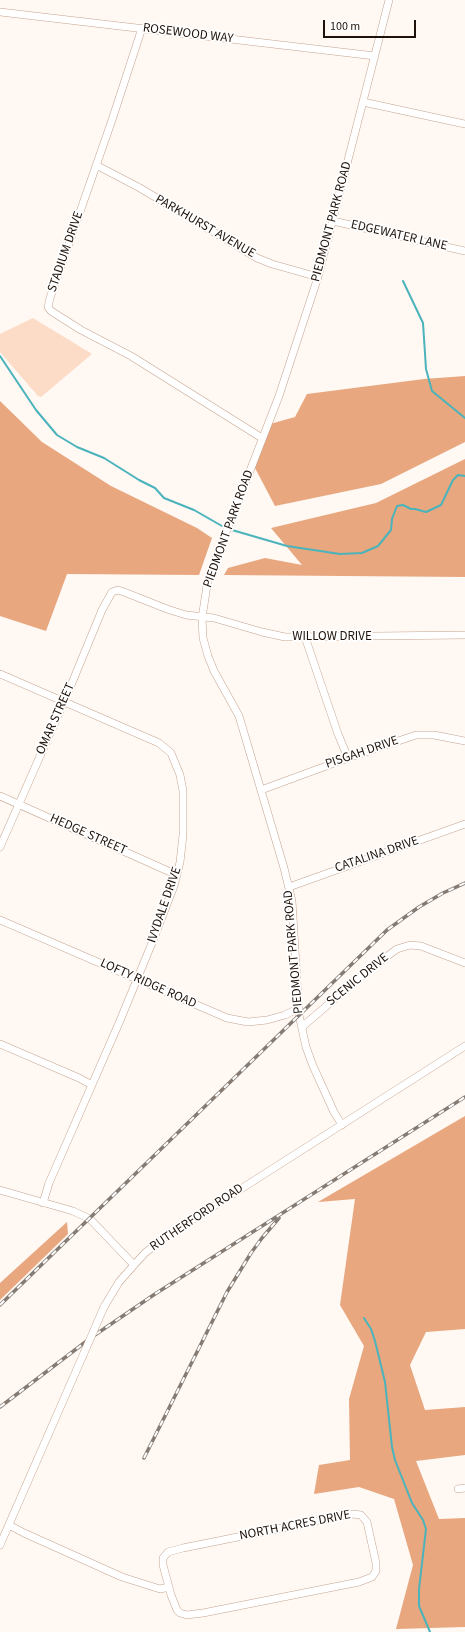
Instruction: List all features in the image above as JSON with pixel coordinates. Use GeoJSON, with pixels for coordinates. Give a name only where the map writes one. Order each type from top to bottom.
{"type":"FeatureCollection","features":[{"type":"Feature","properties":{"kind":"street","name":"PIEDMONT PARK ROAD"},"geometry":{"type":"LineString","coordinates":[[342,1125],[334,1112],[306,1047],[299,1008],[293,911],[289,887],[239,716],[214,671],[208,656],[203,638],[202,618],[208,579],[279,396],[318,277],[389,0]]}},
{"type":"Feature","properties":{"kind":"street","name":"ROSEWOOD WAY"},"geometry":{"type":"LineString","coordinates":[[0,12],[375,56]]}},
{"type":"Feature","properties":{"kind":"street","name":"STADIUM DRIVE"},"geometry":{"type":"LineString","coordinates":[[142,28],[48,304],[49,309],[81,330],[130,356],[262,438]]}},
{"type":"Feature","properties":{"kind":"street"},"geometry":{"type":"LineString","coordinates":[[363,102],[465,124]]}},
{"type":"Feature","properties":{"kind":"street","name":"PARKHURST AVENUE"},"geometry":{"type":"LineString","coordinates":[[96,165],[140,188],[257,258],[272,264],[318,277]]}},
{"type":"Feature","properties":{"kind":"street","name":"EDGEWATER LANE"},"geometry":{"type":"LineString","coordinates":[[333,221],[465,250]]}},
{"type":"Feature","properties":{"kind":"street","name":"WILLOW DRIVE"},"geometry":{"type":"LineString","coordinates":[[112,592],[118,590],[167,610],[202,618],[214,618],[285,637],[465,635]]}},
{"type":"Feature","properties":{"kind":"street","name":"OMAR STREET"},"geometry":{"type":"LineString","coordinates":[[0,847],[64,702],[105,604],[112,592]]}},
{"type":"Feature","properties":{"kind":"street"},"geometry":{"type":"LineString","coordinates":[[305,637],[335,727],[348,758]]}},
{"type":"Feature","properties":{"kind":"street","name":"IVYDALE DRIVE"},"geometry":{"type":"LineString","coordinates":[[0,674],[159,743],[171,753],[180,774],[183,791],[183,835],[177,875],[152,943],[92,1086],[49,1183],[43,1203]]}},
{"type":"Feature","properties":{"kind":"street","name":"PISGAH DRIVE"},"geometry":{"type":"LineString","coordinates":[[261,790],[416,735],[434,735],[465,741]]}},
{"type":"Feature","properties":{"kind":"street","name":"HEDGE STREET"},"geometry":{"type":"LineString","coordinates":[[0,796],[177,875]]}},
{"type":"Feature","properties":{"kind":"street","name":"CATALINA DRIVE"},"geometry":{"type":"LineString","coordinates":[[289,887],[465,824]]}},
{"type":"Feature","properties":{"kind":"street","name":"LOFTY RIDGE ROAD"},"geometry":{"type":"LineString","coordinates":[[0,920],[216,1014],[248,1022],[267,1020],[285,1015],[299,1008]]}},
{"type":"Feature","properties":{"kind":"street","name":"SCENIC DRIVE"},"geometry":{"type":"LineString","coordinates":[[302,1027],[367,971],[397,949],[410,946],[421,946],[465,963]]}},
{"type":"Feature","properties":{"kind":"street"},"geometry":{"type":"LineString","coordinates":[[0,1044],[79,1078],[92,1086]]}},
{"type":"Feature","properties":{"kind":"street","name":"RUTHERFORD ROAD"},"geometry":{"type":"LineString","coordinates":[[0,1545],[104,1307],[119,1282],[145,1253],[164,1238],[465,1046]]}},
{"type":"Feature","properties":{"kind":"street"},"geometry":{"type":"LineString","coordinates":[[0,1190],[73,1211],[90,1218],[134,1265]]}},
{"type":"Feature","properties":{"kind":"street","name":"NORTH ACRES DRIVE"},"geometry":{"type":"LineString","coordinates":[[352,1514],[361,1515],[367,1522],[373,1546],[376,1569],[374,1576],[365,1580],[187,1615],[180,1613],[177,1610],[169,1587],[163,1562],[166,1554],[173,1550],[352,1514]]}},
{"type":"Feature","properties":{"kind":"street"},"geometry":{"type":"LineString","coordinates":[[9,1525],[122,1577],[160,1589],[169,1587]]}},
{"type":"Feature","properties":{"kind":"shaded area"},"geometry":{"type":"Polygon","coordinates":[[[33,318],[92,354],[41,397],[38,396],[0,352],[0,334],[33,318]]]}},
{"type":"Feature","properties":{"kind":"shaded area"},"geometry":{"type":"Polygon","coordinates":[[[465,376],[465,442],[381,484],[275,506],[255,468],[270,424],[295,417],[307,394],[424,379],[465,376]]]}},
{"type":"Feature","properties":{"kind":"shaded area"},"geometry":{"type":"Polygon","coordinates":[[[0,401],[42,442],[111,486],[197,528],[212,538],[199,575],[67,574],[46,631],[0,616],[0,401]]]}},
{"type":"Feature","properties":{"kind":"shaded area"},"geometry":{"type":"Polygon","coordinates":[[[465,459],[465,577],[224,575],[228,568],[265,558],[302,565],[271,528],[376,503],[465,459]]]}},
{"type":"Feature","properties":{"kind":"shaded area"},"geometry":{"type":"Polygon","coordinates":[[[465,1116],[465,1329],[426,1332],[410,1365],[425,1410],[465,1407],[465,1455],[416,1461],[439,1519],[465,1518],[465,1627],[396,1629],[413,1565],[394,1499],[359,1487],[314,1494],[319,1465],[350,1460],[349,1399],[364,1346],[340,1305],[355,1199],[318,1202],[465,1116]]]}},
{"type":"Feature","properties":{"kind":"shaded area"},"geometry":{"type":"Polygon","coordinates":[[[67,1222],[68,1234],[0,1300],[0,1283],[67,1222]]]}},
{"type":"Feature","properties":{"kind":"waterway"},"geometry":{"type":"LineString","coordinates":[[403,281],[423,323],[426,369],[432,391],[465,418]]}},
{"type":"Feature","properties":{"kind":"waterway"},"geometry":{"type":"LineString","coordinates":[[0,356],[36,410],[57,435],[77,447],[104,458],[139,480],[155,488],[164,498],[194,510],[222,526]]}},
{"type":"Feature","properties":{"kind":"waterway"},"geometry":{"type":"LineString","coordinates":[[232,530],[287,546],[340,554],[362,553],[378,546],[391,530],[392,519],[397,506],[403,505],[411,509],[426,512],[441,505],[453,480],[458,475],[465,476]]}},
{"type":"Feature","properties":{"kind":"waterway"},"geometry":{"type":"LineString","coordinates":[[364,1318],[371,1329],[375,1341],[385,1382],[392,1447],[395,1460],[412,1503],[423,1520],[426,1529],[419,1589],[419,1606],[430,1632]]}},
{"type":"Feature","properties":{"kind":"railway"},"geometry":{"type":"LineString","coordinates":[[0,1305],[387,930],[419,907],[443,893],[465,883]]}},
{"type":"Feature","properties":{"kind":"railway"},"geometry":{"type":"LineString","coordinates":[[0,1407],[92,1337],[155,1294],[465,1097]]}},
{"type":"Feature","properties":{"kind":"railway"},"geometry":{"type":"LineString","coordinates":[[144,1458],[227,1292],[251,1253],[279,1218]]}}]}
